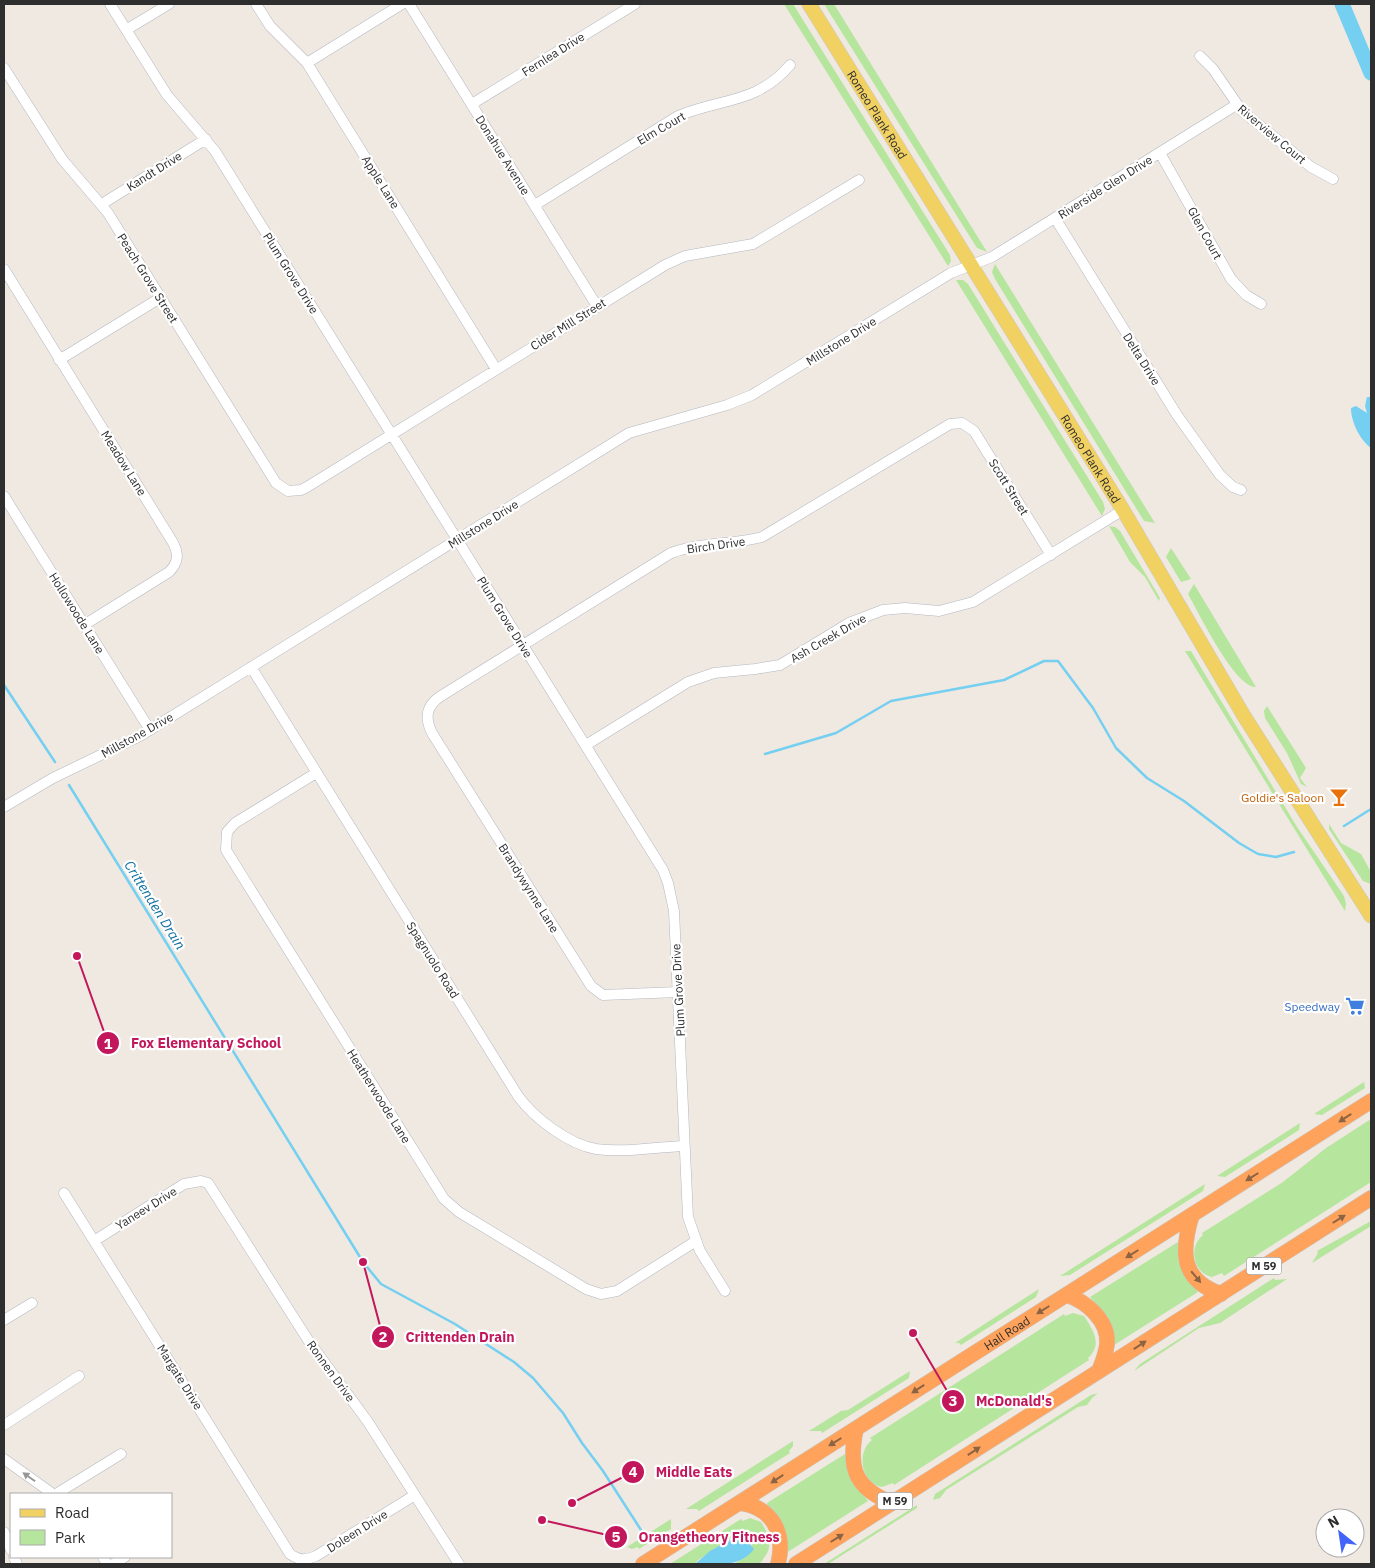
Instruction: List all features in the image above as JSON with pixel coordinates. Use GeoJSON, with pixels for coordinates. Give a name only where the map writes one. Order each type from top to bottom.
{"type":"FeatureCollection","features":[{"type":"Feature","properties":{"kind":"highway","name":"Hall Road"},"geometry":{"type":"LineString","coordinates":[[643,1564],[1371,1101]]}},
{"type":"Feature","properties":{"kind":"highway","name":"M 59"},"geometry":{"type":"LineString","coordinates":[[796,1564],[1371,1198]]}},
{"type":"Feature","properties":{"kind":"highway"},"geometry":{"type":"LineString","coordinates":[[1192,1215],[1185,1242],[1186,1262],[1201,1284],[1221,1294]]}},
{"type":"Feature","properties":{"kind":"highway"},"geometry":{"type":"LineString","coordinates":[[1067,1295],[1090,1308],[1104,1329],[1107,1344],[1099,1371]]}},
{"type":"Feature","properties":{"kind":"highway"},"geometry":{"type":"LineString","coordinates":[[856,1429],[852,1452],[855,1471],[867,1490],[892,1503]]}},
{"type":"Feature","properties":{"kind":"highway"},"geometry":{"type":"LineString","coordinates":[[740,1503],[759,1507],[774,1523],[780,1539],[778,1564]]}},
{"type":"Feature","properties":{"kind":"main road","name":"Romeo Plank Road"},"geometry":{"type":"LineString","coordinates":[[809,4],[1123,510],[1244,716],[1371,916]]}},
{"type":"Feature","properties":{"kind":"street","name":"Plum Grove Drive"},"geometry":{"type":"LineString","coordinates":[[110,4],[168,95],[206,139],[656,857],[668,883],[674,911],[687,1206],[696,1241],[725,1291]]}},
{"type":"Feature","properties":{"kind":"street"},"geometry":{"type":"LineString","coordinates":[[126,30],[168,4]]}},
{"type":"Feature","properties":{"kind":"street","name":"Apple Lane"},"geometry":{"type":"LineString","coordinates":[[256,4],[277,33],[307,63],[496,369]]}},
{"type":"Feature","properties":{"kind":"street"},"geometry":{"type":"LineString","coordinates":[[307,63],[402,4]]}},
{"type":"Feature","properties":{"kind":"street","name":"Donahue Avenue"},"geometry":{"type":"LineString","coordinates":[[409,4],[597,306]]}},
{"type":"Feature","properties":{"kind":"street","name":"Fernlea Drive"},"geometry":{"type":"LineString","coordinates":[[472,104],[635,4]]}},
{"type":"Feature","properties":{"kind":"street","name":"Riverview Court"},"geometry":{"type":"LineString","coordinates":[[1200,56],[1218,76],[1236,105],[1311,167],[1333,179]]}},
{"type":"Feature","properties":{"kind":"street","name":"Elm Court"},"geometry":{"type":"LineString","coordinates":[[535,205],[678,116],[700,108],[731,102],[756,94],[776,81],[790,65]]}},
{"type":"Feature","properties":{"kind":"street","name":"Peach Grove Street"},"geometry":{"type":"LineString","coordinates":[[4,68],[62,159],[102,204],[276,483],[288,491]]}},
{"type":"Feature","properties":{"kind":"street","name":"Riverside Glen Drive"},"geometry":{"type":"LineString","coordinates":[[972,265],[992,257],[1236,105]]}},
{"type":"Feature","properties":{"kind":"street","name":"Kandt Drive"},"geometry":{"type":"LineString","coordinates":[[102,204],[206,139]]}},
{"type":"Feature","properties":{"kind":"street","name":"Glen Court"},"geometry":{"type":"LineString","coordinates":[[1160,153],[1231,279],[1246,295],[1262,304]]}},
{"type":"Feature","properties":{"kind":"street","name":"Cider Mill Street"},"geometry":{"type":"LineString","coordinates":[[288,491],[301,490],[676,259],[743,247],[764,239],[859,180]]}},
{"type":"Feature","properties":{"kind":"street","name":"Delta Drive"},"geometry":{"type":"LineString","coordinates":[[1055,218],[1177,415],[1220,475],[1233,487],[1241,490]]}},
{"type":"Feature","properties":{"kind":"street","name":"Millstone Drive"},"geometry":{"type":"LineString","coordinates":[[4,807],[53,778],[128,743],[150,730],[629,433],[727,405],[752,395],[951,274],[972,265]]}},
{"type":"Feature","properties":{"kind":"street","name":"Meadow Lane"},"geometry":{"type":"LineString","coordinates":[[4,269],[172,541],[178,554],[177,561],[169,572],[84,625]]}},
{"type":"Feature","properties":{"kind":"street"},"geometry":{"type":"LineString","coordinates":[[59,360],[160,298]]}},
{"type":"Feature","properties":{"kind":"street","name":"Birch Drive"},"geometry":{"type":"LineString","coordinates":[[428,712],[435,700],[671,553],[696,545],[736,542],[762,537],[944,426],[956,422],[962,423]]}},
{"type":"Feature","properties":{"kind":"street","name":"Scott Street"},"geometry":{"type":"LineString","coordinates":[[962,423],[969,426],[978,436],[1051,555]]}},
{"type":"Feature","properties":{"kind":"street","name":"Hollowoode Lane"},"geometry":{"type":"LineString","coordinates":[[4,496],[150,730]]}},
{"type":"Feature","properties":{"kind":"street","name":"Ash Creek Drive"},"geometry":{"type":"LineString","coordinates":[[586,745],[688,682],[702,676],[780,664],[849,624],[883,610],[905,608],[939,611],[962,607],[984,596],[1123,510]]}},
{"type":"Feature","properties":{"kind":"street","name":"Spagnuolo Road"},"geometry":{"type":"LineString","coordinates":[[251,667],[518,1096],[533,1114],[576,1141],[594,1149],[684,1146]]}},
{"type":"Feature","properties":{"kind":"street","name":"Brandywynne Lane"},"geometry":{"type":"LineString","coordinates":[[428,712],[427,719],[432,732],[586,980],[596,992],[612,995],[678,992]]}},
{"type":"Feature","properties":{"kind":"street","name":"Heatherwoode Lane"},"geometry":{"type":"LineString","coordinates":[[316,773],[235,823],[227,832],[226,850],[444,1199],[459,1212],[586,1289],[601,1294],[617,1291],[696,1241]]}},
{"type":"Feature","properties":{"kind":"street","name":"Yaneev Drive"},"geometry":{"type":"LineString","coordinates":[[94,1240],[184,1184],[201,1181]]}},
{"type":"Feature","properties":{"kind":"street","name":"Ronnen Drive"},"geometry":{"type":"LineString","coordinates":[[201,1181],[208,1183],[213,1189],[308,1340],[368,1422],[460,1564]]}},
{"type":"Feature","properties":{"kind":"street","name":"Margate Drive"},"geometry":{"type":"LineString","coordinates":[[64,1193],[285,1546],[298,1559]]}},
{"type":"Feature","properties":{"kind":"street"},"geometry":{"type":"LineString","coordinates":[[4,1320],[32,1303]]}},
{"type":"Feature","properties":{"kind":"street"},"geometry":{"type":"LineString","coordinates":[[4,1425],[80,1376]]}},
{"type":"Feature","properties":{"kind":"street"},"geometry":{"type":"LineString","coordinates":[[57,1493],[121,1454]]}},
{"type":"Feature","properties":{"kind":"street"},"geometry":{"type":"LineString","coordinates":[[4,1459],[54,1493]]}},
{"type":"Feature","properties":{"kind":"street","name":"Doleen Drive"},"geometry":{"type":"LineString","coordinates":[[298,1559],[307,1560],[316,1556],[415,1495]]}},
{"type":"Feature","properties":{"kind":"street"},"geometry":{"type":"LineString","coordinates":[[4,1531],[10,1547]]}},
{"type":"Feature","properties":{"kind":"green space"},"geometry":{"type":"Polygon","coordinates":[[[784,4],[793,4],[950,255],[951,261],[948,266],[784,4]]]}},
{"type":"Feature","properties":{"kind":"green space"},"geometry":{"type":"Polygon","coordinates":[[[824,4],[834,4],[987,252],[977,248],[824,4]]]}},
{"type":"Feature","properties":{"kind":"green space"},"geometry":{"type":"Polygon","coordinates":[[[995,264],[1155,523],[1144,521],[995,279],[992,272],[995,264]]]}},
{"type":"Feature","properties":{"kind":"green space"},"geometry":{"type":"Polygon","coordinates":[[[956,280],[963,280],[968,284],[1103,502],[1105,509],[1102,516],[956,280]]]}},
{"type":"Feature","properties":{"kind":"green space"},"geometry":{"type":"Polygon","coordinates":[[[1109,526],[1115,527],[1120,531],[1160,598],[1159,601],[1145,577],[1130,562],[1109,526]]]}},
{"type":"Feature","properties":{"kind":"green space"},"geometry":{"type":"Polygon","coordinates":[[[1171,548],[1191,579],[1181,582],[1166,557],[1171,548]]]}},
{"type":"Feature","properties":{"kind":"green space"},"geometry":{"type":"Polygon","coordinates":[[[1194,584],[1256,687],[1248,684],[1238,676],[1218,648],[1188,594],[1194,584]]]}},
{"type":"Feature","properties":{"kind":"green space"},"geometry":{"type":"Polygon","coordinates":[[[1185,651],[1191,651],[1297,827],[1344,896],[1345,911],[1185,651]]]}},
{"type":"Feature","properties":{"kind":"green space"},"geometry":{"type":"Polygon","coordinates":[[[1267,706],[1306,768],[1300,778],[1307,787],[1301,784],[1287,753],[1265,718],[1264,711],[1267,706]]]}},
{"type":"Feature","properties":{"kind":"green space"},"geometry":{"type":"Polygon","coordinates":[[[1329,824],[1341,843],[1361,854],[1371,872],[1371,884],[1363,881],[1329,829],[1329,824]]]}},
{"type":"Feature","properties":{"kind":"green space"},"geometry":{"type":"Polygon","coordinates":[[[1364,1082],[1365,1088],[1322,1115],[1314,1114],[1364,1082]]]}},
{"type":"Feature","properties":{"kind":"green space"},"geometry":{"type":"Polygon","coordinates":[[[1371,1119],[1371,1182],[1224,1276],[1222,1273],[1212,1277],[1200,1270],[1194,1253],[1198,1240],[1203,1235],[1202,1233],[1283,1182],[1326,1148],[1371,1119]]]}},
{"type":"Feature","properties":{"kind":"green space"},"geometry":{"type":"Polygon","coordinates":[[[1300,1123],[1299,1130],[1225,1177],[1217,1176],[1300,1123]]]}},
{"type":"Feature","properties":{"kind":"green space"},"geometry":{"type":"Polygon","coordinates":[[[1205,1184],[1203,1191],[1070,1275],[1060,1276],[1205,1184]]]}},
{"type":"Feature","properties":{"kind":"green space"},"geometry":{"type":"Polygon","coordinates":[[[1371,1221],[1371,1226],[1312,1263],[1318,1253],[1317,1251],[1371,1221]]]}},
{"type":"Feature","properties":{"kind":"green space"},"geometry":{"type":"Polygon","coordinates":[[[1178,1242],[1179,1264],[1198,1292],[1114,1345],[1097,1305],[1090,1297],[1178,1242]]]}},
{"type":"Feature","properties":{"kind":"green space"},"geometry":{"type":"Polygon","coordinates":[[[1274,1278],[1275,1280],[1287,1279],[1220,1323],[1199,1328],[1134,1371],[1140,1364],[1274,1278]]]}},
{"type":"Feature","properties":{"kind":"green space"},"geometry":{"type":"Polygon","coordinates":[[[1039,1289],[1036,1297],[961,1345],[955,1343],[1039,1289]]]}},
{"type":"Feature","properties":{"kind":"green space"},"geometry":{"type":"Polygon","coordinates":[[[1073,1313],[1084,1316],[1091,1326],[1095,1337],[1095,1348],[1088,1358],[1089,1360],[894,1485],[893,1483],[882,1487],[875,1485],[869,1480],[863,1467],[863,1459],[867,1445],[872,1440],[870,1438],[1064,1314],[1065,1316],[1073,1313]]]}},
{"type":"Feature","properties":{"kind":"green space"},"geometry":{"type":"Polygon","coordinates":[[[910,1371],[909,1378],[822,1433],[821,1431],[809,1431],[841,1411],[848,1410],[910,1371]]]}},
{"type":"Feature","properties":{"kind":"green space"},"geometry":{"type":"Polygon","coordinates":[[[1098,1393],[1087,1405],[1078,1407],[946,1490],[940,1498],[933,1500],[935,1494],[1091,1395],[1098,1393]]]}},
{"type":"Feature","properties":{"kind":"green space"},"geometry":{"type":"Polygon","coordinates":[[[793,1441],[790,1453],[699,1511],[697,1509],[686,1509],[793,1441]]]}},
{"type":"Feature","properties":{"kind":"green space"},"geometry":{"type":"Polygon","coordinates":[[[845,1454],[850,1475],[868,1501],[786,1553],[767,1503],[845,1454]]]}},
{"type":"Feature","properties":{"kind":"green space"},"geometry":{"type":"Polygon","coordinates":[[[917,1505],[917,1508],[828,1564],[824,1564],[917,1505]]]}},
{"type":"Feature","properties":{"kind":"green space"},"geometry":{"type":"Polygon","coordinates":[[[750,1518],[761,1522],[769,1540],[769,1550],[759,1564],[734,1564],[748,1555],[752,1545],[739,1537],[731,1539],[698,1560],[695,1564],[670,1564],[741,1519],[743,1521],[750,1518]]]}},
{"type":"Feature","properties":{"kind":"green space"},"geometry":{"type":"Polygon","coordinates":[[[671,1519],[671,1529],[639,1549],[638,1547],[632,1549],[627,1547],[671,1519]]]}},
{"type":"Feature","properties":{"kind":"water"},"geometry":{"type":"Polygon","coordinates":[[[1367,397],[1371,397],[1371,448],[1360,436],[1354,425],[1351,413],[1351,408],[1356,406],[1367,413],[1365,406],[1367,397]]]}},
{"type":"Feature","properties":{"kind":"water"},"geometry":{"type":"Polygon","coordinates":[[[736,1537],[749,1543],[754,1549],[742,1559],[727,1564],[695,1564],[710,1551],[736,1537]]]}},
{"type":"Feature","properties":{"kind":"waterway"},"geometry":{"type":"LineString","coordinates":[[1342,4],[1371,73]]}},
{"type":"Feature","properties":{"kind":"waterway"},"geometry":{"type":"LineString","coordinates":[[765,754],[836,733],[891,701],[1004,680],[1044,661],[1058,661],[1093,708],[1116,748],[1147,778],[1184,801],[1239,843],[1258,854],[1276,857],[1294,852]]}},
{"type":"Feature","properties":{"kind":"waterway","name":"Crittenden Drain"},"geometry":{"type":"LineString","coordinates":[[4,685],[55,762]]}},
{"type":"Feature","properties":{"kind":"waterway","name":"Crittenden Drain"},"geometry":{"type":"LineString","coordinates":[[69,785],[363,1262],[381,1284],[455,1324],[514,1362],[533,1378],[563,1413],[641,1530]]}},
{"type":"Feature","properties":{"kind":"waterway"},"geometry":{"type":"LineString","coordinates":[[1344,826],[1371,809]]}},
{"type":"Feature","properties":{"kind":"place","name":"Goldie's Saloon"},"geometry":{"type":"Point","coordinates":[1339,797]}},
{"type":"Feature","properties":{"kind":"place","name":"Fox Elementary School"},"geometry":{"type":"Point","coordinates":[77,956]}},
{"type":"Feature","properties":{"kind":"place","name":"Speedway"},"geometry":{"type":"Point","coordinates":[1355,1006]}},
{"type":"Feature","properties":{"kind":"place","name":"Crittenden Drain"},"geometry":{"type":"Point","coordinates":[363,1262]}},
{"type":"Feature","properties":{"kind":"place","name":"McDonald's"},"geometry":{"type":"Point","coordinates":[913,1333]}},
{"type":"Feature","properties":{"kind":"place","name":"Middle Eats"},"geometry":{"type":"Point","coordinates":[572,1503]}},
{"type":"Feature","properties":{"kind":"place","name":"Orangetheory Fitness"},"geometry":{"type":"Point","coordinates":[542,1520]}}]}
